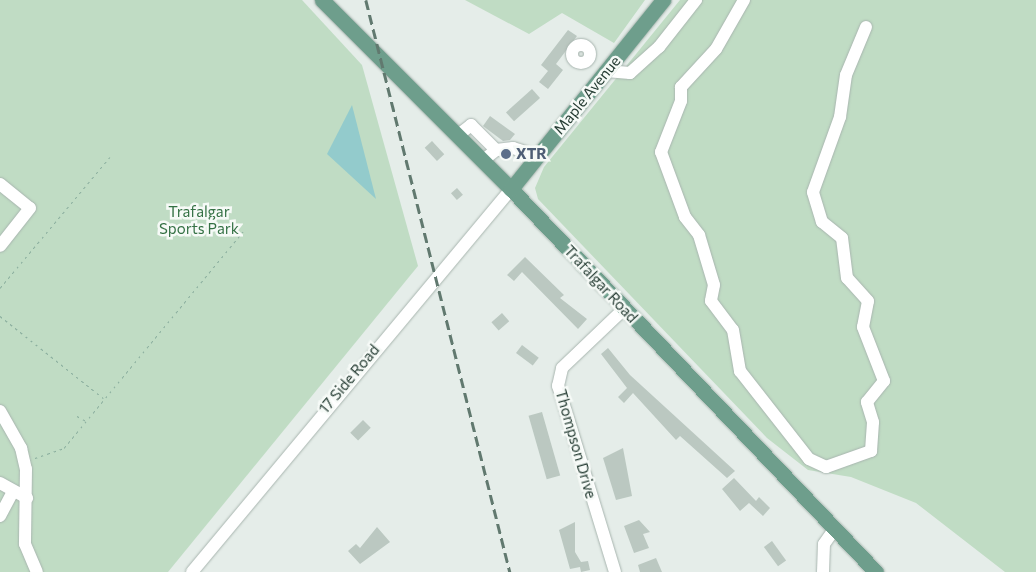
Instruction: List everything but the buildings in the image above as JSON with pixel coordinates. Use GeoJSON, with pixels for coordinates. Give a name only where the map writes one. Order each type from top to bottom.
{"type":"FeatureCollection","features":[{"type":"Feature","properties":{"kind":"main road","name":"Trafalgar Road"},"geometry":{"type":"LineString","coordinates":[[322,0],[511,190],[876,572]]}},
{"type":"Feature","properties":{"kind":"main road","name":"Maple Avenue"},"geometry":{"type":"LineString","coordinates":[[511,190],[663,0]]}},
{"type":"Feature","properties":{"kind":"street"},"geometry":{"type":"LineString","coordinates":[[587,60],[605,73],[630,73],[660,46],[696,0]]}},
{"type":"Feature","properties":{"kind":"street"},"geometry":{"type":"LineString","coordinates":[[744,0],[716,49],[681,87],[682,101],[660,152],[684,217],[699,235],[714,285],[711,301],[733,330],[740,371],[809,459],[826,467],[871,452],[873,422],[867,402],[884,381],[863,327],[868,301],[847,278],[842,238],[822,222],[814,192],[840,117],[846,75],[866,27]]}},
{"type":"Feature","properties":{"kind":"street"},"geometry":{"type":"LineString","coordinates":[[457,136],[471,125],[496,150]]}},
{"type":"Feature","properties":{"kind":"street"},"geometry":{"type":"LineString","coordinates":[[482,161],[496,150],[513,148],[538,156]]}},
{"type":"Feature","properties":{"kind":"street"},"geometry":{"type":"LineString","coordinates":[[0,184],[30,208],[0,246]]}},
{"type":"Feature","properties":{"kind":"street","name":"17 Side Road"},"geometry":{"type":"LineString","coordinates":[[192,572],[511,190]]}},
{"type":"Feature","properties":{"kind":"street","name":"Thompson Drive"},"geometry":{"type":"LineString","coordinates":[[615,572],[558,386],[562,368],[624,309]]}},
{"type":"Feature","properties":{"kind":"street"},"geometry":{"type":"LineString","coordinates":[[0,411],[24,461],[27,498],[25,544],[37,572]]}},
{"type":"Feature","properties":{"kind":"street"},"geometry":{"type":"LineString","coordinates":[[0,482],[12,493],[27,498]]}},
{"type":"Feature","properties":{"kind":"street"},"geometry":{"type":"LineString","coordinates":[[0,516],[12,493]]}},
{"type":"Feature","properties":{"kind":"street"},"geometry":{"type":"LineString","coordinates":[[823,572],[824,544],[835,528]]}},
{"type":"Feature","properties":{"kind":"path"},"geometry":{"type":"LineString","coordinates":[[0,288],[110,157]]}},
{"type":"Feature","properties":{"kind":"path"},"geometry":{"type":"LineString","coordinates":[[24,461],[59,452],[243,232]]}},
{"type":"Feature","properties":{"kind":"path"},"geometry":{"type":"LineString","coordinates":[[0,316],[103,399]]}},
{"type":"Feature","properties":{"kind":"path"},"geometry":{"type":"LineString","coordinates":[[77,416],[86,422]]}},
{"type":"Feature","properties":{"kind":"green space","name":"Trafalgar Sports Park"},"geometry":{"type":"Polygon","coordinates":[[[0,0],[302,0],[362,65],[418,266],[168,572],[0,572],[0,0]]]}},
{"type":"Feature","properties":{"kind":"green space"},"geometry":{"type":"Polygon","coordinates":[[[465,0],[645,0],[614,43],[562,13],[529,34],[465,0]]]}},
{"type":"Feature","properties":{"kind":"green space"},"geometry":{"type":"Polygon","coordinates":[[[680,0],[1036,0],[1036,572],[1005,572],[916,503],[851,477],[808,470],[767,438],[538,199],[535,188],[544,167],[680,0]]]}},
{"type":"Feature","properties":{"kind":"water"},"geometry":{"type":"Polygon","coordinates":[[[352,105],[376,199],[327,154],[352,105]]]}},
{"type":"Feature","properties":{"kind":"railway"},"geometry":{"type":"LineString","coordinates":[[366,0],[510,572]]}},
{"type":"Feature","properties":{"kind":"place","name":"XTR"},"geometry":{"type":"Point","coordinates":[506,154]}}]}
